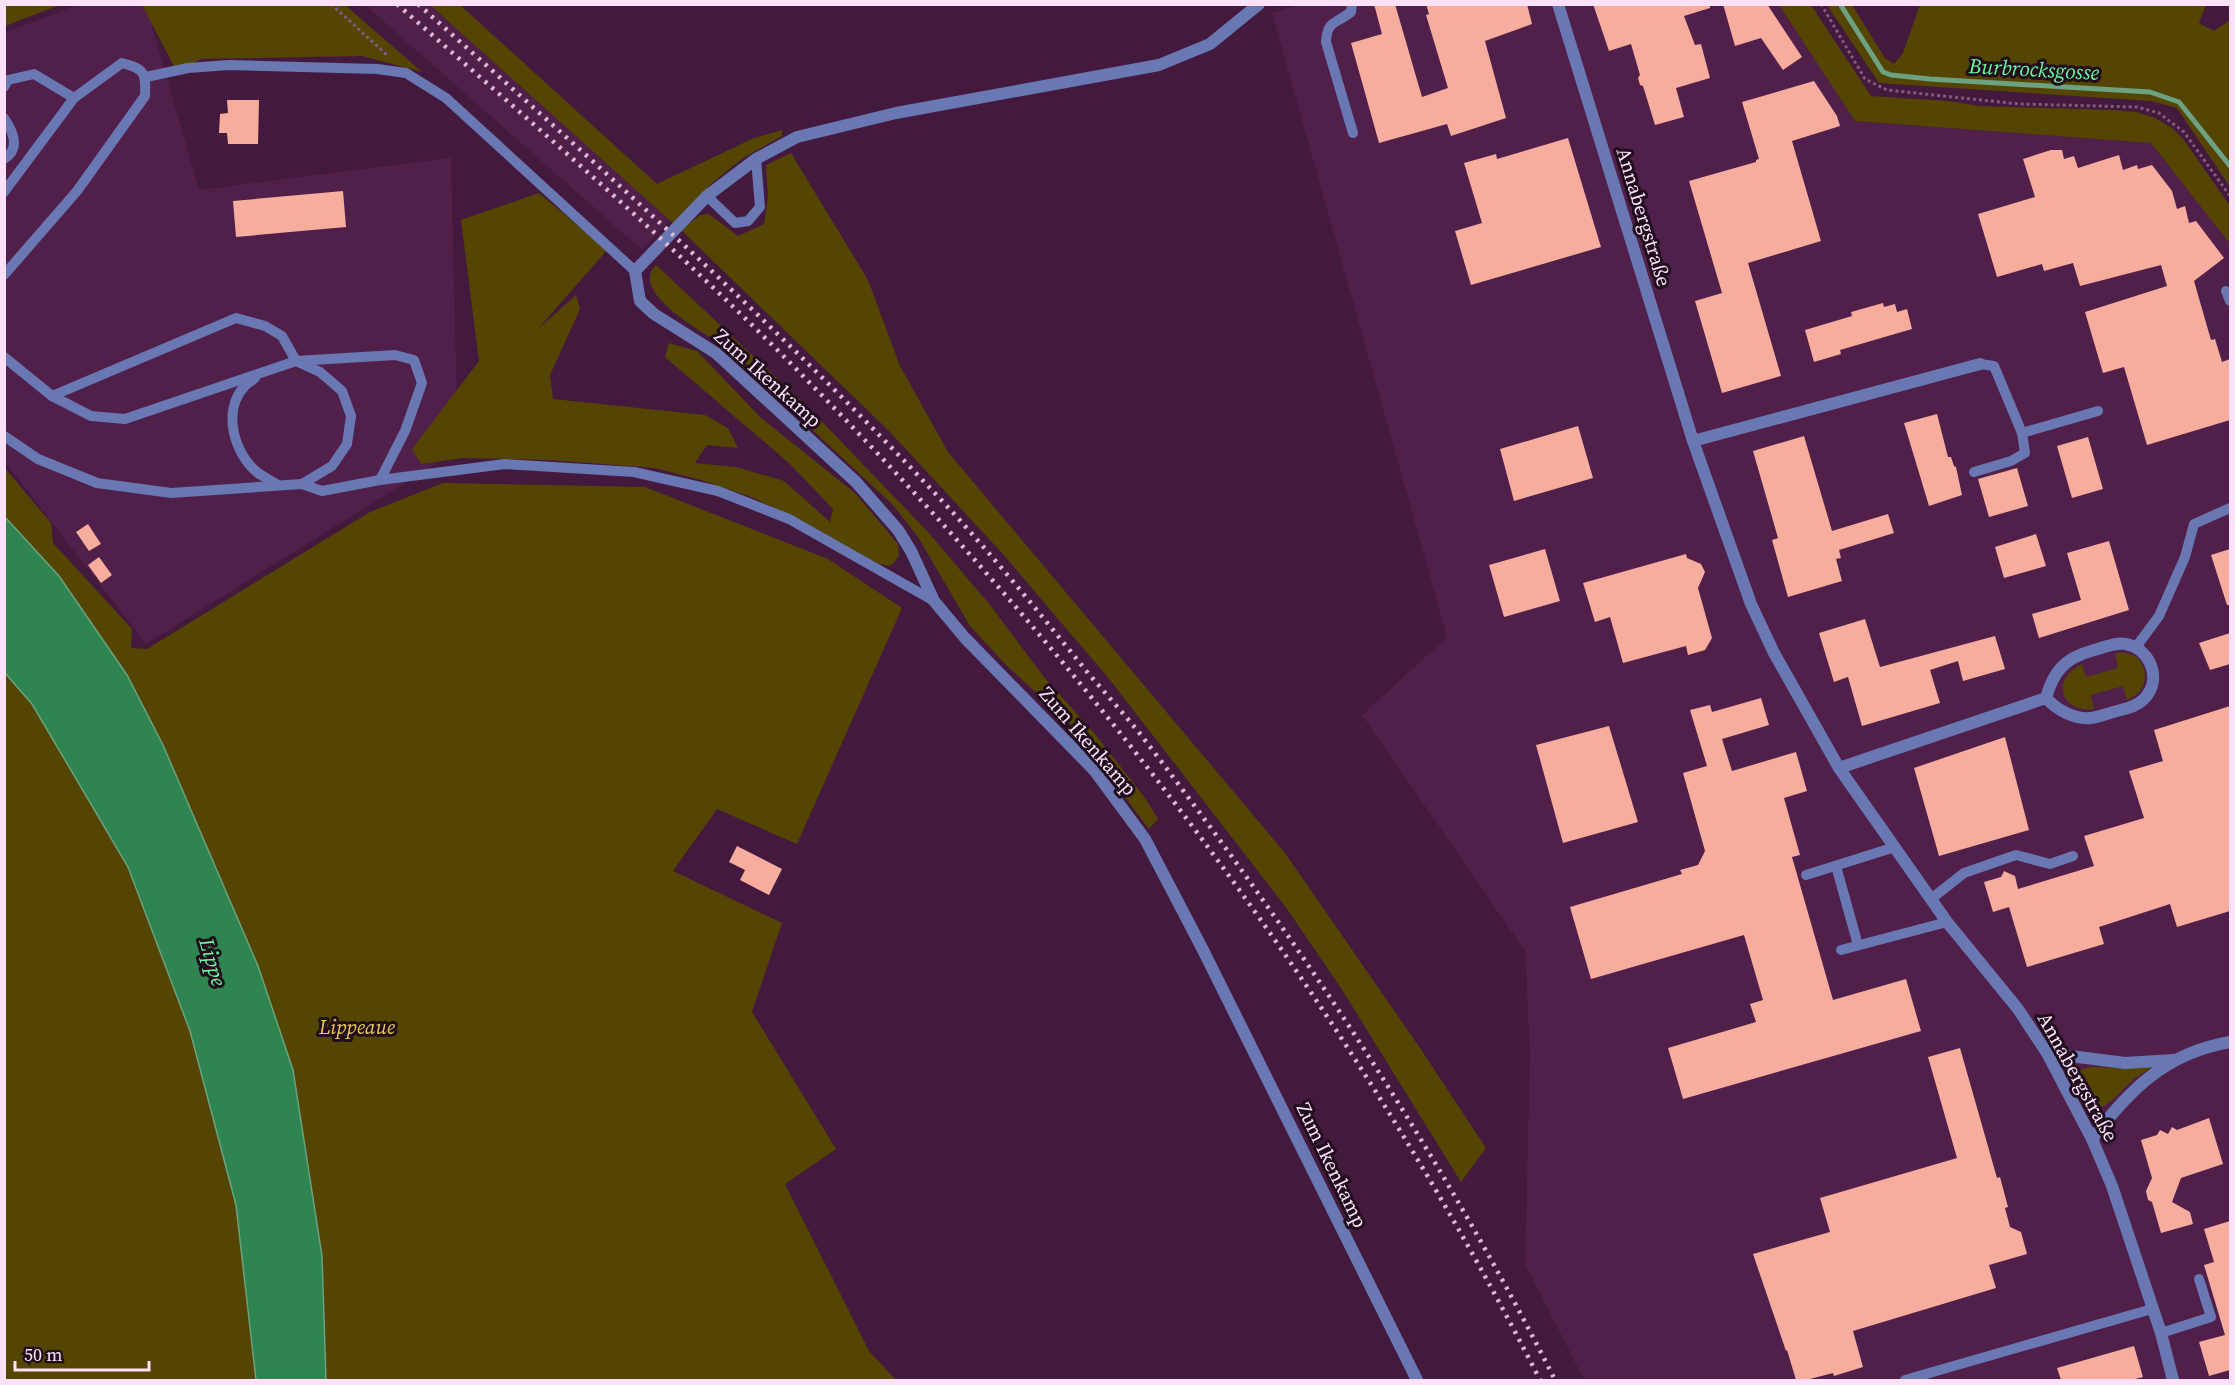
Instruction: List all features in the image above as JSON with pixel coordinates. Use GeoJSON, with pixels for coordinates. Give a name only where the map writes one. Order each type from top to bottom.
{"type":"FeatureCollection","features":[{"type":"Feature","properties":{"kind":"street"},"geometry":{"type":"LineString","coordinates":[[635,271],[707,196],[756,159],[796,137],[896,113],[1159,65],[1210,44],[1259,4]]}},
{"type":"Feature","properties":{"kind":"street","name":"Annabergstraße"},"geometry":{"type":"LineString","coordinates":[[1558,4],[1693,441],[1751,604],[1774,653],[1839,768],[1947,922],[2018,1009],[2047,1053],[2092,1139],[2122,1216],[2161,1333],[2173,1380]]}},
{"type":"Feature","properties":{"kind":"street","name":"Zum Ikenkamp"},"geometry":{"type":"LineString","coordinates":[[635,271],[640,301],[654,314],[716,353],[856,483],[911,550],[934,602],[965,638],[1094,770],[1145,839],[1203,950],[1417,1380]]}},
{"type":"Feature","properties":{"kind":"street"},"geometry":{"type":"LineString","coordinates":[[1693,441],[1980,364]]}},
{"type":"Feature","properties":{"kind":"street"},"geometry":{"type":"LineString","coordinates":[[2118,644],[2136,647],[2149,659],[2153,677],[2148,694],[2134,706],[2090,718],[2065,712],[2046,698],[2050,683],[2058,669],[2078,655],[2118,644]]}},
{"type":"Feature","properties":{"kind":"street"},"geometry":{"type":"LineString","coordinates":[[1839,768],[2046,698]]}},
{"type":"Feature","properties":{"kind":"street"},"geometry":{"type":"LineString","coordinates":[[2092,1139],[2132,1092],[2148,1077],[2174,1060],[2196,1051],[2230,1042]]}},
{"type":"Feature","properties":{"kind":"street"},"geometry":{"type":"LineString","coordinates":[[2047,1053],[2125,1063],[2174,1060]]}},
{"type":"Feature","properties":{"kind":"lane"},"geometry":{"type":"LineString","coordinates":[[1352,4],[1351,12],[1330,24],[1327,29],[1326,42],[1353,133]]}},
{"type":"Feature","properties":{"kind":"lane"},"geometry":{"type":"LineString","coordinates":[[4,192],[75,98],[122,63],[139,68],[146,77],[145,96],[77,191],[4,275]]}},
{"type":"Feature","properties":{"kind":"lane"},"geometry":{"type":"LineString","coordinates":[[146,77],[188,68],[229,65],[377,69],[406,73],[446,99],[635,271]]}},
{"type":"Feature","properties":{"kind":"lane"},"geometry":{"type":"LineString","coordinates":[[6,82],[34,74],[75,98]]}},
{"type":"Feature","properties":{"kind":"lane"},"geometry":{"type":"LineString","coordinates":[[4,118],[14,131],[14,146],[10,156],[4,159]]}},
{"type":"Feature","properties":{"kind":"lane"},"geometry":{"type":"LineString","coordinates":[[707,196],[735,223],[748,221],[760,207],[756,159]]}},
{"type":"Feature","properties":{"kind":"lane"},"geometry":{"type":"LineString","coordinates":[[52,396],[236,318],[265,326],[282,336],[296,361],[320,372],[342,391],[351,416],[347,444],[332,466],[302,484]]}},
{"type":"Feature","properties":{"kind":"lane"},"geometry":{"type":"LineString","coordinates":[[4,357],[52,396],[90,416],[124,419],[296,361],[395,355],[414,360],[422,383],[405,431],[380,480]]}},
{"type":"Feature","properties":{"kind":"lane"},"geometry":{"type":"LineString","coordinates":[[1974,472],[2011,461],[2025,453],[2022,433],[1994,366],[1980,364]]}},
{"type":"Feature","properties":{"kind":"lane"},"geometry":{"type":"LineString","coordinates":[[264,372],[243,387],[234,404],[233,428],[239,450],[256,472],[279,485]]}},
{"type":"Feature","properties":{"kind":"lane"},"geometry":{"type":"LineString","coordinates":[[2022,433],[2098,411]]}},
{"type":"Feature","properties":{"kind":"lane"},"geometry":{"type":"LineString","coordinates":[[4,436],[38,459],[97,483],[171,493],[302,484],[322,491],[380,480],[505,464],[634,472],[718,490],[789,519],[934,602]]}},
{"type":"Feature","properties":{"kind":"lane"},"geometry":{"type":"LineString","coordinates":[[2136,647],[2159,616],[2185,557],[2194,524],[2230,508]]}},
{"type":"Feature","properties":{"kind":"lane"},"geometry":{"type":"LineString","coordinates":[[1806,875],[1894,847]]}},
{"type":"Feature","properties":{"kind":"lane"},"geometry":{"type":"LineString","coordinates":[[1931,899],[1964,873],[2016,855],[2050,864],[2073,856]]}},
{"type":"Feature","properties":{"kind":"lane"},"geometry":{"type":"LineString","coordinates":[[1836,866],[1858,945]]}},
{"type":"Feature","properties":{"kind":"lane"},"geometry":{"type":"LineString","coordinates":[[1841,950],[1947,922]]}},
{"type":"Feature","properties":{"kind":"lane"},"geometry":{"type":"LineString","coordinates":[[2161,1333],[2211,1317],[2199,1279]]}},
{"type":"Feature","properties":{"kind":"lane"},"geometry":{"type":"LineString","coordinates":[[1905,1380],[2152,1309]]}},
{"type":"Feature","properties":{"kind":"path"},"geometry":{"type":"LineString","coordinates":[[332,4],[406,73]]}},
{"type":"Feature","properties":{"kind":"path"},"geometry":{"type":"LineString","coordinates":[[1821,4],[1865,79],[1887,90],[2019,104],[2138,107],[2159,113],[2184,132],[2230,196]]}},
{"type":"Feature","properties":{"kind":"shaded area"},"geometry":{"type":"Polygon","coordinates":[[[1303,4],[1779,5],[1855,121],[2151,143],[2230,244],[2230,1380],[1584,1380],[1525,1263],[1530,1055],[1525,951],[1362,715],[1447,637],[1272,13],[1303,4]]]}},
{"type":"Feature","properties":{"kind":"shaded area"},"geometry":{"type":"Polygon","coordinates":[[[77,5],[146,5],[199,190],[451,158],[458,450],[146,644],[5,462],[4,33],[77,5]]]}},
{"type":"Feature","properties":{"kind":"shaded area"},"geometry":{"type":"Polygon","coordinates":[[[365,5],[430,5],[670,220],[642,250],[365,5]]]}},
{"type":"Feature","properties":{"kind":"green space"},"geometry":{"type":"Polygon","coordinates":[[[5,4],[60,4],[60,5],[5,26],[5,4]]]}},
{"type":"Feature","properties":{"kind":"green space"},"geometry":{"type":"Polygon","coordinates":[[[142,5],[345,5],[422,72],[362,56],[201,59],[177,72],[142,5]]]}},
{"type":"Feature","properties":{"kind":"green space"},"geometry":{"type":"Polygon","coordinates":[[[430,5],[460,5],[657,184],[754,138],[782,130],[782,136],[743,158],[711,184],[675,225],[430,5]]]}},
{"type":"Feature","properties":{"kind":"green space"},"geometry":{"type":"Polygon","coordinates":[[[1779,5],[1811,5],[1871,96],[1948,101],[1979,106],[2112,110],[2137,112],[2155,118],[2172,128],[2184,140],[2230,206],[2230,244],[2151,143],[1855,121],[1779,5]]]}},
{"type":"Feature","properties":{"kind":"green space"},"geometry":{"type":"Polygon","coordinates":[[[1827,5],[1852,5],[1885,58],[1894,64],[1903,53],[1920,5],[2206,5],[2199,23],[2214,31],[2230,20],[2230,187],[2177,108],[2151,101],[1879,83],[1827,5]]]}},
{"type":"Feature","properties":{"kind":"green space"},"geometry":{"type":"Polygon","coordinates":[[[791,153],[868,280],[900,366],[948,452],[1285,853],[1486,1148],[1461,1182],[1341,988],[1285,906],[1110,680],[1002,553],[889,431],[681,230],[700,215],[709,214],[738,236],[764,224],[768,196],[766,165],[791,153]]]}},
{"type":"Feature","properties":{"kind":"green space"},"geometry":{"type":"Polygon","coordinates":[[[539,193],[607,250],[538,329],[576,295],[580,309],[550,375],[553,399],[705,415],[728,428],[738,448],[707,445],[695,463],[736,467],[784,481],[830,522],[833,509],[790,464],[665,357],[669,343],[697,351],[761,418],[855,493],[898,544],[899,555],[894,563],[888,566],[876,563],[811,526],[754,498],[701,480],[655,468],[549,460],[463,458],[421,464],[412,449],[479,361],[461,220],[539,193]]]}},
{"type":"Feature","properties":{"kind":"green space"},"geometry":{"type":"Polygon","coordinates":[[[656,265],[808,407],[928,532],[990,605],[1044,677],[1095,734],[1145,798],[1158,819],[1149,829],[1070,724],[1006,665],[970,626],[918,537],[893,505],[717,341],[686,321],[663,302],[650,282],[652,269],[656,265]]]}},
{"type":"Feature","properties":{"kind":"green space","name":"Lippeaue"},"geometry":{"type":"Polygon","coordinates":[[[4,467],[51,523],[53,543],[132,629],[131,648],[147,649],[370,512],[443,483],[645,487],[828,559],[902,608],[797,844],[717,809],[673,871],[782,923],[752,1012],[836,1149],[785,1184],[869,1351],[896,1380],[5,1380],[4,467]]]}},
{"type":"Feature","properties":{"kind":"green space"},"geometry":{"type":"Polygon","coordinates":[[[2128,653],[2142,663],[2145,679],[2136,695],[2127,700],[2123,686],[2091,695],[2094,709],[2073,706],[2067,700],[2063,685],[2072,670],[2082,664],[2086,677],[2118,668],[2115,654],[2128,653]]]}},
{"type":"Feature","properties":{"kind":"green space"},"geometry":{"type":"Polygon","coordinates":[[[2150,1064],[2151,1068],[2133,1080],[2102,1107],[2090,1107],[2084,1103],[2073,1087],[2076,1073],[2087,1068],[2128,1068],[2150,1064]]]}},
{"type":"Feature","properties":{"kind":"water","name":"Lippe"},"geometry":{"type":"Polygon","coordinates":[[[4,516],[59,576],[127,675],[163,745],[258,966],[293,1070],[322,1256],[326,1380],[256,1380],[236,1205],[190,1031],[128,867],[32,704],[5,673],[4,516]]]}},
{"type":"Feature","properties":{"kind":"building"},"geometry":{"type":"Polygon","coordinates":[[[1374,4],[1395,4],[1422,97],[1448,88],[1426,15],[1429,14],[1426,4],[1527,4],[1532,24],[1485,41],[1506,118],[1451,136],[1447,124],[1379,143],[1351,43],[1382,34],[1374,4]]]}},
{"type":"Feature","properties":{"kind":"building"},"geometry":{"type":"Polygon","coordinates":[[[1593,4],[1710,4],[1710,8],[1684,16],[1695,45],[1701,44],[1710,78],[1676,88],[1684,117],[1655,125],[1643,86],[1640,85],[1638,78],[1640,75],[1631,44],[1609,51],[1593,4]]]}},
{"type":"Feature","properties":{"kind":"building"},"geometry":{"type":"Polygon","coordinates":[[[1723,4],[1767,4],[1802,57],[1783,70],[1761,38],[1735,46],[1723,4]]]}},
{"type":"Feature","properties":{"kind":"building"},"geometry":{"type":"Polygon","coordinates":[[[1814,81],[1837,116],[1840,126],[1792,141],[1821,241],[1748,263],[1781,376],[1722,393],[1695,301],[1722,293],[1689,181],[1756,162],[1759,159],[1742,102],[1814,81]]]}},
{"type":"Feature","properties":{"kind":"building"},"geometry":{"type":"Polygon","coordinates":[[[227,100],[259,100],[258,144],[228,144],[227,133],[219,133],[220,114],[228,113],[227,100]]]}},
{"type":"Feature","properties":{"kind":"building"},"geometry":{"type":"Polygon","coordinates":[[[1568,138],[1601,247],[1471,285],[1455,231],[1482,223],[1464,163],[1496,154],[1497,159],[1568,138]]]}},
{"type":"Feature","properties":{"kind":"building"},"geometry":{"type":"Polygon","coordinates":[[[2051,150],[2062,150],[2064,159],[2074,156],[2078,168],[2119,155],[2123,170],[2137,165],[2138,169],[2152,165],[2172,191],[2177,209],[2185,206],[2189,223],[2196,221],[2224,258],[2194,281],[2211,340],[2215,339],[2222,362],[2230,359],[2230,420],[2147,445],[2124,367],[2103,373],[2085,312],[2167,286],[2161,265],[2080,286],[2073,263],[2044,271],[2042,264],[1997,277],[1978,214],[2035,197],[2023,159],[2051,150]]]}},
{"type":"Feature","properties":{"kind":"building"},"geometry":{"type":"Polygon","coordinates":[[[343,191],[346,227],[236,237],[233,201],[343,191]]]}},
{"type":"Feature","properties":{"kind":"building"},"geometry":{"type":"Polygon","coordinates":[[[1883,303],[1884,307],[1895,304],[1897,312],[1907,309],[1912,329],[1840,350],[1841,354],[1814,362],[1805,330],[1852,316],[1851,312],[1883,303]]]}},
{"type":"Feature","properties":{"kind":"building"},"geometry":{"type":"Polygon","coordinates":[[[1937,414],[1948,457],[1951,457],[1956,467],[1962,495],[1929,506],[1904,423],[1937,414]]]}},
{"type":"Feature","properties":{"kind":"building"},"geometry":{"type":"Polygon","coordinates":[[[1578,426],[1593,478],[1514,501],[1500,449],[1578,426]]]}},
{"type":"Feature","properties":{"kind":"building"},"geometry":{"type":"Polygon","coordinates":[[[1804,436],[1832,531],[1888,514],[1894,533],[1839,550],[1841,558],[1836,559],[1842,581],[1788,597],[1772,540],[1778,538],[1753,451],[1804,436]]]}},
{"type":"Feature","properties":{"kind":"building"},"geometry":{"type":"Polygon","coordinates":[[[2088,437],[2103,489],[2072,498],[2057,446],[2088,437]]]}},
{"type":"Feature","properties":{"kind":"building"},"geometry":{"type":"Polygon","coordinates":[[[2017,468],[2028,506],[1989,517],[1978,479],[2017,468]]]}},
{"type":"Feature","properties":{"kind":"building"},"geometry":{"type":"Polygon","coordinates":[[[88,524],[101,544],[89,551],[76,532],[88,524]]]}},
{"type":"Feature","properties":{"kind":"building"},"geometry":{"type":"Polygon","coordinates":[[[2036,534],[2046,566],[2004,578],[1995,547],[2036,534]]]}},
{"type":"Feature","properties":{"kind":"building"},"geometry":{"type":"Polygon","coordinates":[[[2109,541],[2129,610],[2039,638],[2032,614],[2081,600],[2067,553],[2109,541]]]}},
{"type":"Feature","properties":{"kind":"building"},"geometry":{"type":"Polygon","coordinates":[[[1545,549],[1560,601],[1504,617],[1489,565],[1545,549]]]}},
{"type":"Feature","properties":{"kind":"building"},"geometry":{"type":"Polygon","coordinates":[[[2230,549],[2230,605],[2227,605],[2211,555],[2230,549]]]}},
{"type":"Feature","properties":{"kind":"building"},"geometry":{"type":"Polygon","coordinates":[[[1686,554],[1687,558],[1701,564],[1705,572],[1698,588],[1712,638],[1705,650],[1688,655],[1686,646],[1623,663],[1610,617],[1595,622],[1583,583],[1686,554]]]}},
{"type":"Feature","properties":{"kind":"building"},"geometry":{"type":"Polygon","coordinates":[[[99,557],[112,575],[101,583],[88,565],[99,557]]]}},
{"type":"Feature","properties":{"kind":"building"},"geometry":{"type":"Polygon","coordinates":[[[1865,619],[1880,667],[1995,636],[2005,669],[1963,681],[1958,661],[1930,670],[1940,703],[1862,726],[1848,677],[1834,682],[1819,633],[1865,619]]]}},
{"type":"Feature","properties":{"kind":"building"},"geometry":{"type":"Polygon","coordinates":[[[2230,633],[2230,664],[2210,670],[2199,643],[2230,633]]]}},
{"type":"Feature","properties":{"kind":"building"},"geometry":{"type":"Polygon","coordinates":[[[1761,698],[1769,725],[1722,739],[1732,771],[1796,752],[1807,791],[1784,798],[1800,855],[1792,857],[1833,1000],[1906,979],[1921,1031],[1683,1099],[1668,1048],[1756,1022],[1750,1004],[1763,1000],[1744,935],[1591,979],[1570,907],[1682,874],[1680,870],[1698,865],[1705,851],[1683,773],[1707,766],[1690,710],[1710,705],[1712,712],[1761,698]]]}},
{"type":"Feature","properties":{"kind":"building"},"geometry":{"type":"Polygon","coordinates":[[[2230,706],[2230,911],[2177,927],[2170,904],[2099,927],[2104,944],[2027,967],[2009,907],[1993,912],[1984,882],[2001,877],[2004,871],[2015,876],[2018,889],[2094,866],[2084,836],[2144,818],[2129,771],[2163,761],[2154,730],[2230,706]]]}},
{"type":"Feature","properties":{"kind":"building"},"geometry":{"type":"Polygon","coordinates":[[[1609,726],[1638,822],[1563,843],[1536,745],[1609,726]]]}},
{"type":"Feature","properties":{"kind":"building"},"geometry":{"type":"Polygon","coordinates":[[[2005,737],[2029,830],[1939,856],[1914,768],[2005,737]]]}},
{"type":"Feature","properties":{"kind":"building"},"geometry":{"type":"Polygon","coordinates":[[[737,846],[782,869],[769,895],[740,880],[745,870],[729,862],[737,846]]]}},
{"type":"Feature","properties":{"kind":"building"},"geometry":{"type":"Polygon","coordinates":[[[1960,1048],[1997,1178],[2000,1177],[2008,1207],[2005,1208],[2010,1227],[2021,1232],[2027,1254],[1989,1265],[1996,1288],[1853,1331],[1863,1367],[1834,1376],[1833,1373],[1806,1380],[1796,1380],[1753,1254],[1830,1232],[1820,1198],[1957,1158],[1928,1057],[1960,1048]]]}},
{"type":"Feature","properties":{"kind":"building"},"geometry":{"type":"Polygon","coordinates":[[[2209,1118],[2223,1164],[2181,1178],[2172,1202],[2190,1212],[2193,1224],[2161,1233],[2152,1202],[2148,1200],[2146,1191],[2152,1178],[2141,1140],[2157,1135],[2160,1130],[2168,1134],[2172,1127],[2177,1130],[2209,1118]]]}},
{"type":"Feature","properties":{"kind":"building"},"geometry":{"type":"Polygon","coordinates":[[[2230,1221],[2230,1370],[2209,1376],[2199,1342],[2225,1335],[2204,1265],[2214,1262],[2204,1229],[2230,1221]]]}},
{"type":"Feature","properties":{"kind":"building"},"geometry":{"type":"Polygon","coordinates":[[[2134,1346],[2143,1377],[2131,1380],[2061,1380],[2057,1368],[2134,1346]]]}},
{"type":"Feature","properties":{"kind":"waterway","name":"Burbrocksgosse"},"geometry":{"type":"LineString","coordinates":[[1840,4],[1883,72],[1930,79],[2150,92],[2179,102],[2230,166]]}},
{"type":"Feature","properties":{"kind":"railway"},"geometry":{"type":"LineString","coordinates":[[397,4],[604,187],[755,328],[912,490],[1016,607],[1115,727],[1211,851],[1301,978],[1386,1109],[1466,1243],[1540,1380]]}},
{"type":"Feature","properties":{"kind":"railway"},"geometry":{"type":"LineString","coordinates":[[418,4],[679,241],[807,362],[971,533],[1135,727],[1255,889],[1363,1048],[1415,1129],[1464,1212],[1555,1380]]}}]}
